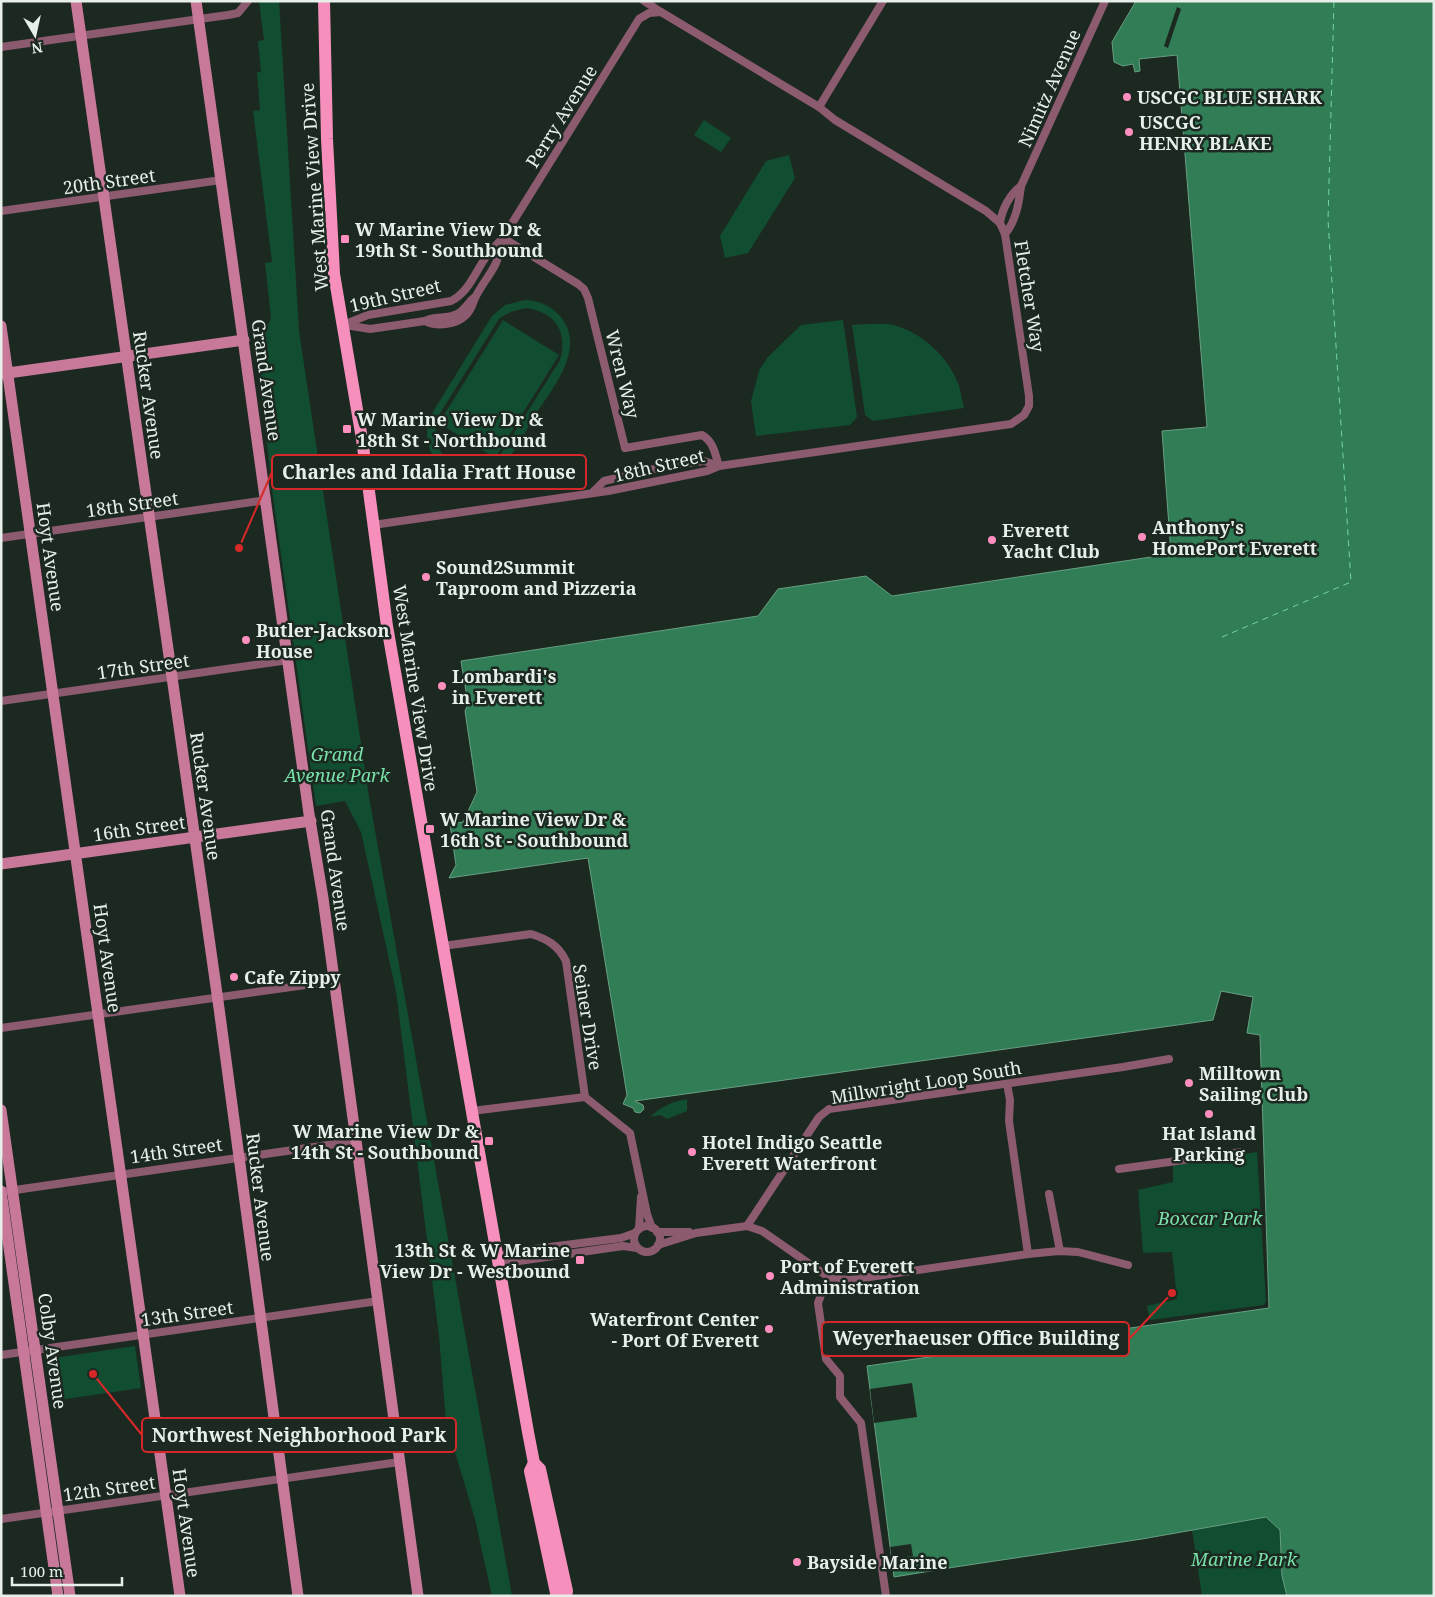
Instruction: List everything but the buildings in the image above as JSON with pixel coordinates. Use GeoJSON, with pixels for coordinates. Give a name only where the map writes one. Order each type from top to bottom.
{"type":"FeatureCollection","features":[{"type":"Feature","properties":{"kind":"main road","name":"West Marine View Drive"},"geometry":{"type":"LineString","coordinates":[[324,1],[326,139],[334,274],[362,439],[387,626],[534,1463],[540,1469],[567,1591],[566,1596]]}},
{"type":"Feature","properties":{"kind":"main road","name":"West Marine View Drive"},"geometry":{"type":"LineString","coordinates":[[534,1463],[530,1471],[558,1596]]}},
{"type":"Feature","properties":{"kind":"street","name":"Rucker Avenue"},"geometry":{"type":"LineString","coordinates":[[76,1],[217,997],[298,1596]]}},
{"type":"Feature","properties":{"kind":"street","name":"Grand Avenue"},"geometry":{"type":"LineString","coordinates":[[196,1],[310,821],[323,898],[418,1596]]}},
{"type":"Feature","properties":{"kind":"street"},"geometry":{"type":"LineString","coordinates":[[1,47],[228,15],[238,12],[248,1]]}},
{"type":"Feature","properties":{"kind":"street","name":"Fletcher Way"},"geometry":{"type":"LineString","coordinates":[[644,1],[986,211],[1000,223],[1005,234],[1030,396],[1029,406],[1024,415],[1017,421],[1011,424],[719,466]]}},
{"type":"Feature","properties":{"kind":"street"},"geometry":{"type":"LineString","coordinates":[[819,107],[883,1]]}},
{"type":"Feature","properties":{"kind":"street","name":"Nimitz Avenue"},"geometry":{"type":"LineString","coordinates":[[1005,234],[1010,228],[1019,202],[1022,186],[1105,1]]}},
{"type":"Feature","properties":{"kind":"street","name":"Perry Avenue"},"geometry":{"type":"LineString","coordinates":[[503,238],[639,19],[649,13],[661,12]]}},
{"type":"Feature","properties":{"kind":"street","name":"20th Street"},"geometry":{"type":"LineString","coordinates":[[1,211],[221,180]]}},
{"type":"Feature","properties":{"kind":"street","name":"Nimitz Avenue"},"geometry":{"type":"LineString","coordinates":[[1000,223],[1001,215],[1014,192],[1022,186]]}},
{"type":"Feature","properties":{"kind":"street","name":"19th Street"},"geometry":{"type":"LineString","coordinates":[[343,325],[370,329],[425,321],[431,324],[457,322],[464,318],[471,310],[475,297],[496,263],[503,238]]}},
{"type":"Feature","properties":{"kind":"street","name":"19th Street"},"geometry":{"type":"LineString","coordinates":[[343,325],[368,315],[458,298],[487,256],[503,238]]}},
{"type":"Feature","properties":{"kind":"street","name":"Wren Way"},"geometry":{"type":"LineString","coordinates":[[503,238],[584,289],[596,325],[626,448],[702,435],[709,439],[714,448],[719,466]]}},
{"type":"Feature","properties":{"kind":"street","name":"Hoyt Avenue"},"geometry":{"type":"LineString","coordinates":[[1,326],[5,373],[53,694],[180,1596]]}},
{"type":"Feature","properties":{"kind":"street"},"geometry":{"type":"LineString","coordinates":[[5,373],[244,340]]}},
{"type":"Feature","properties":{"kind":"street","name":"18th Street"},"geometry":{"type":"LineString","coordinates":[[592,493],[604,481],[667,466],[704,461],[719,466]]}},
{"type":"Feature","properties":{"kind":"street","name":"18th Street"},"geometry":{"type":"LineString","coordinates":[[373,525],[608,491],[707,471],[719,466]]}},
{"type":"Feature","properties":{"kind":"street","name":"18th Street"},"geometry":{"type":"LineString","coordinates":[[1,538],[266,500]]}},
{"type":"Feature","properties":{"kind":"street","name":"17th Street"},"geometry":{"type":"LineString","coordinates":[[1,701],[289,660]]}},
{"type":"Feature","properties":{"kind":"street","name":"16th Street"},"geometry":{"type":"LineString","coordinates":[[1,864],[310,821]]}},
{"type":"Feature","properties":{"kind":"street","name":"Seiner Drive"},"geometry":{"type":"LineString","coordinates":[[443,946],[530,934],[542,937],[553,943],[561,952],[566,961],[585,1097],[630,1133],[648,1221],[654,1230]]}},
{"type":"Feature","properties":{"kind":"street"},"geometry":{"type":"LineString","coordinates":[[1,1028],[334,981]]}},
{"type":"Feature","properties":{"kind":"street","name":"Millwright Loop South"},"geometry":{"type":"LineString","coordinates":[[746,1226],[819,1117],[829,1109],[1123,1068],[1168,1059]]}},
{"type":"Feature","properties":{"kind":"street"},"geometry":{"type":"LineString","coordinates":[[1007,1084],[1010,1100],[1009,1121],[1028,1254]]}},
{"type":"Feature","properties":{"kind":"street"},"geometry":{"type":"LineString","coordinates":[[472,1111],[585,1097]]}},
{"type":"Feature","properties":{"kind":"street","name":"Colby Avenue"},"geometry":{"type":"LineString","coordinates":[[1,1110],[4,1191],[52,1511],[70,1596]]}},
{"type":"Feature","properties":{"kind":"street","name":"14th Street"},"geometry":{"type":"LineString","coordinates":[[4,1191],[356,1141]]}},
{"type":"Feature","properties":{"kind":"street"},"geometry":{"type":"LineString","coordinates":[[1119,1169],[1240,1152]]}},
{"type":"Feature","properties":{"kind":"street","name":"Seiner Drive"},"geometry":{"type":"LineString","coordinates":[[637,1231],[642,1190]]}},
{"type":"Feature","properties":{"kind":"street"},"geometry":{"type":"LineString","coordinates":[[1049,1194],[1060,1251]]}},
{"type":"Feature","properties":{"kind":"street"},"geometry":{"type":"LineString","coordinates":[[658,1245],[696,1233],[746,1226],[762,1231],[830,1278],[849,1280],[1060,1251],[1078,1252],[1128,1265]]}},
{"type":"Feature","properties":{"kind":"street"},"geometry":{"type":"LineString","coordinates":[[498,1258],[510,1252],[622,1238],[645,1227],[654,1230],[696,1233]]}},
{"type":"Feature","properties":{"kind":"street"},"geometry":{"type":"LineString","coordinates":[[498,1258],[512,1262],[623,1246],[648,1252],[655,1249],[660,1238],[654,1230]]}},
{"type":"Feature","properties":{"kind":"street"},"geometry":{"type":"LineString","coordinates":[[637,1231],[634,1241],[637,1248]]}},
{"type":"Feature","properties":{"kind":"street"},"geometry":{"type":"LineString","coordinates":[[830,1278],[820,1295],[818,1303],[826,1359],[840,1376],[840,1397],[861,1422],[886,1596]]}},
{"type":"Feature","properties":{"kind":"street","name":"13th Street"},"geometry":{"type":"LineString","coordinates":[[1,1355],[378,1301]]}},
{"type":"Feature","properties":{"kind":"street","name":"12th Street"},"geometry":{"type":"LineString","coordinates":[[1,1519],[399,1462]]}},
{"type":"Feature","properties":{"kind":"street","name":"Colby Avenue"},"geometry":{"type":"LineString","coordinates":[[52,1511],[58,1596]]}},
{"type":"Feature","properties":{"kind":"green space","name":"Grand Avenue Park"},"geometry":{"type":"Polygon","coordinates":[[[259,1],[279,1],[299,331],[369,797],[512,1596],[492,1596],[475,1519],[446,1422],[439,1336],[396,991],[361,832],[345,801],[316,806],[273,497],[255,337],[263,336],[271,318],[265,263],[272,262],[253,111],[260,110],[257,72],[261,72],[258,41],[264,40],[259,1]]]}},
{"type":"Feature","properties":{"kind":"green space"},"geometry":{"type":"Polygon","coordinates":[[[704,120],[731,138],[721,152],[694,135],[704,120]]]}},
{"type":"Feature","properties":{"kind":"green space"},"geometry":{"type":"Polygon","coordinates":[[[789,155],[795,178],[748,253],[725,258],[720,236],[766,161],[789,155]]]}},
{"type":"Feature","properties":{"kind":"green space"},"geometry":{"type":"Polygon","coordinates":[[[525,300],[544,304],[552,309],[559,315],[567,327],[570,340],[569,353],[558,379],[505,463],[493,472],[480,476],[467,477],[455,474],[444,469],[435,459],[429,447],[428,423],[434,410],[492,316],[505,305],[525,300]],[[527,308],[509,313],[499,319],[439,415],[436,430],[437,443],[451,463],[462,468],[474,470],[487,466],[499,457],[560,360],[562,350],[561,333],[552,319],[546,314],[527,308]]]}},
{"type":"Feature","properties":{"kind":"green space"},"geometry":{"type":"Polygon","coordinates":[[[503,320],[559,355],[495,458],[439,423],[503,320]]]}},
{"type":"Feature","properties":{"kind":"green space"},"geometry":{"type":"Polygon","coordinates":[[[843,320],[857,417],[850,425],[756,436],[751,401],[759,371],[767,358],[801,325],[843,320]]]}},
{"type":"Feature","properties":{"kind":"green space"},"geometry":{"type":"Polygon","coordinates":[[[852,325],[894,325],[924,340],[949,365],[959,386],[964,408],[873,421],[865,415],[852,325]]]}},
{"type":"Feature","properties":{"kind":"green space"},"geometry":{"type":"Polygon","coordinates":[[[687,1099],[687,1111],[667,1119],[661,1115],[650,1117],[667,1105],[687,1099]]]}},
{"type":"Feature","properties":{"kind":"green space","name":"Boxcar Park"},"geometry":{"type":"Polygon","coordinates":[[[1257,1152],[1266,1301],[1264,1305],[1150,1320],[1147,1306],[1177,1299],[1172,1252],[1143,1253],[1138,1190],[1173,1182],[1173,1165],[1257,1152]]]}},
{"type":"Feature","properties":{"kind":"green space"},"geometry":{"type":"Polygon","coordinates":[[[135,1346],[141,1388],[52,1401],[46,1359],[135,1346]]]}},
{"type":"Feature","properties":{"kind":"green space","name":"Marine Park"},"geometry":{"type":"Polygon","coordinates":[[[1266,1517],[1280,1530],[1282,1576],[1287,1596],[1202,1596],[1192,1530],[1266,1517]]]}},
{"type":"Feature","properties":{"kind":"shaded area"},"geometry":{"type":"Polygon","coordinates":[[[1136,1],[1434,1],[1434,1596],[1287,1596],[1282,1576],[1280,1530],[1266,1517],[1142,1539],[894,1577],[867,1366],[1269,1308],[1260,1035],[1247,1033],[1253,997],[1221,991],[1213,1020],[635,1101],[643,1105],[644,1109],[640,1113],[623,1104],[627,1095],[588,858],[449,878],[456,865],[450,824],[463,822],[477,792],[465,711],[468,704],[461,661],[758,616],[778,589],[866,576],[892,596],[1171,554],[1162,431],[1207,427],[1177,55],[1139,59],[1140,71],[1135,72],[1133,64],[1123,66],[1114,62],[1112,42],[1136,1]]]}},
{"type":"Feature","properties":{"kind":"pier"},"geometry":{"type":"Polygon","coordinates":[[[1177,7],[1181,9],[1168,48],[1164,46],[1177,7]]]}},
{"type":"Feature","properties":{"kind":"pier"},"geometry":{"type":"Polygon","coordinates":[[[912,1383],[917,1417],[874,1423],[870,1389],[912,1383]]]}},
{"type":"Feature","properties":{"kind":"pier"},"geometry":{"type":"Polygon","coordinates":[[[911,1544],[913,1556],[892,1559],[890,1547],[911,1544]]]}},
{"type":"Feature","properties":{"kind":"ferry route"},"geometry":{"type":"LineString","coordinates":[[1222,637],[1351,582],[1328,220],[1334,1]]}},
{"type":"Feature","properties":{"kind":"place","name":"USCGC BLUE SHARK"},"geometry":{"type":"Point","coordinates":[1127,97]}},
{"type":"Feature","properties":{"kind":"place","name":"USCGC HENRY BLAKE"},"geometry":{"type":"Point","coordinates":[1129,132]}},
{"type":"Feature","properties":{"kind":"place","name":"W Marine View Dr & 19th St - Southbound"},"geometry":{"type":"Point","coordinates":[345,239]}},
{"type":"Feature","properties":{"kind":"place","name":"W Marine View Dr & 18th St - Northbound"},"geometry":{"type":"Point","coordinates":[347,429]}},
{"type":"Feature","properties":{"kind":"place","name":"Anthony's HomePort Everett"},"geometry":{"type":"Point","coordinates":[1142,537]}},
{"type":"Feature","properties":{"kind":"place","name":"Everett Yacht Club"},"geometry":{"type":"Point","coordinates":[992,540]}},
{"type":"Feature","properties":{"kind":"place","name":"Charles and Idalia Fratt House"},"geometry":{"type":"Point","coordinates":[239,548]}},
{"type":"Feature","properties":{"kind":"place","name":"Sound2Summit Taproom and Pizzeria"},"geometry":{"type":"Point","coordinates":[426,577]}},
{"type":"Feature","properties":{"kind":"place","name":"Butler-Jackson House"},"geometry":{"type":"Point","coordinates":[246,640]}},
{"type":"Feature","properties":{"kind":"place","name":"Lombardi's in Everett"},"geometry":{"type":"Point","coordinates":[442,686]}},
{"type":"Feature","properties":{"kind":"place","name":"W Marine View Dr & 16th St - Southbound"},"geometry":{"type":"Point","coordinates":[430,829]}},
{"type":"Feature","properties":{"kind":"place","name":"Cafe Zippy"},"geometry":{"type":"Point","coordinates":[234,977]}},
{"type":"Feature","properties":{"kind":"place","name":"Milltown Sailing Club"},"geometry":{"type":"Point","coordinates":[1189,1083]}},
{"type":"Feature","properties":{"kind":"place","name":"Hat Island Parking"},"geometry":{"type":"Point","coordinates":[1209,1114]}},
{"type":"Feature","properties":{"kind":"place","name":"W Marine View Dr & 14th St - Southbound"},"geometry":{"type":"Point","coordinates":[489,1141]}},
{"type":"Feature","properties":{"kind":"place","name":"Hotel Indigo Seattle Everett Waterfront"},"geometry":{"type":"Point","coordinates":[692,1152]}},
{"type":"Feature","properties":{"kind":"place","name":"13th St & W Marine View Dr - Westbound"},"geometry":{"type":"Point","coordinates":[580,1260]}},
{"type":"Feature","properties":{"kind":"place","name":"Port of Everett Administration"},"geometry":{"type":"Point","coordinates":[770,1276]}},
{"type":"Feature","properties":{"kind":"place","name":"Weyerhaeuser Office Building"},"geometry":{"type":"Point","coordinates":[1172,1293]}},
{"type":"Feature","properties":{"kind":"place","name":"Waterfront Center - Port Of Everett"},"geometry":{"type":"Point","coordinates":[769,1329]}},
{"type":"Feature","properties":{"kind":"place","name":"Northwest Neighborhood Park"},"geometry":{"type":"Point","coordinates":[93,1374]}},
{"type":"Feature","properties":{"kind":"place","name":"Bayside Marine"},"geometry":{"type":"Point","coordinates":[797,1562]}}]}
